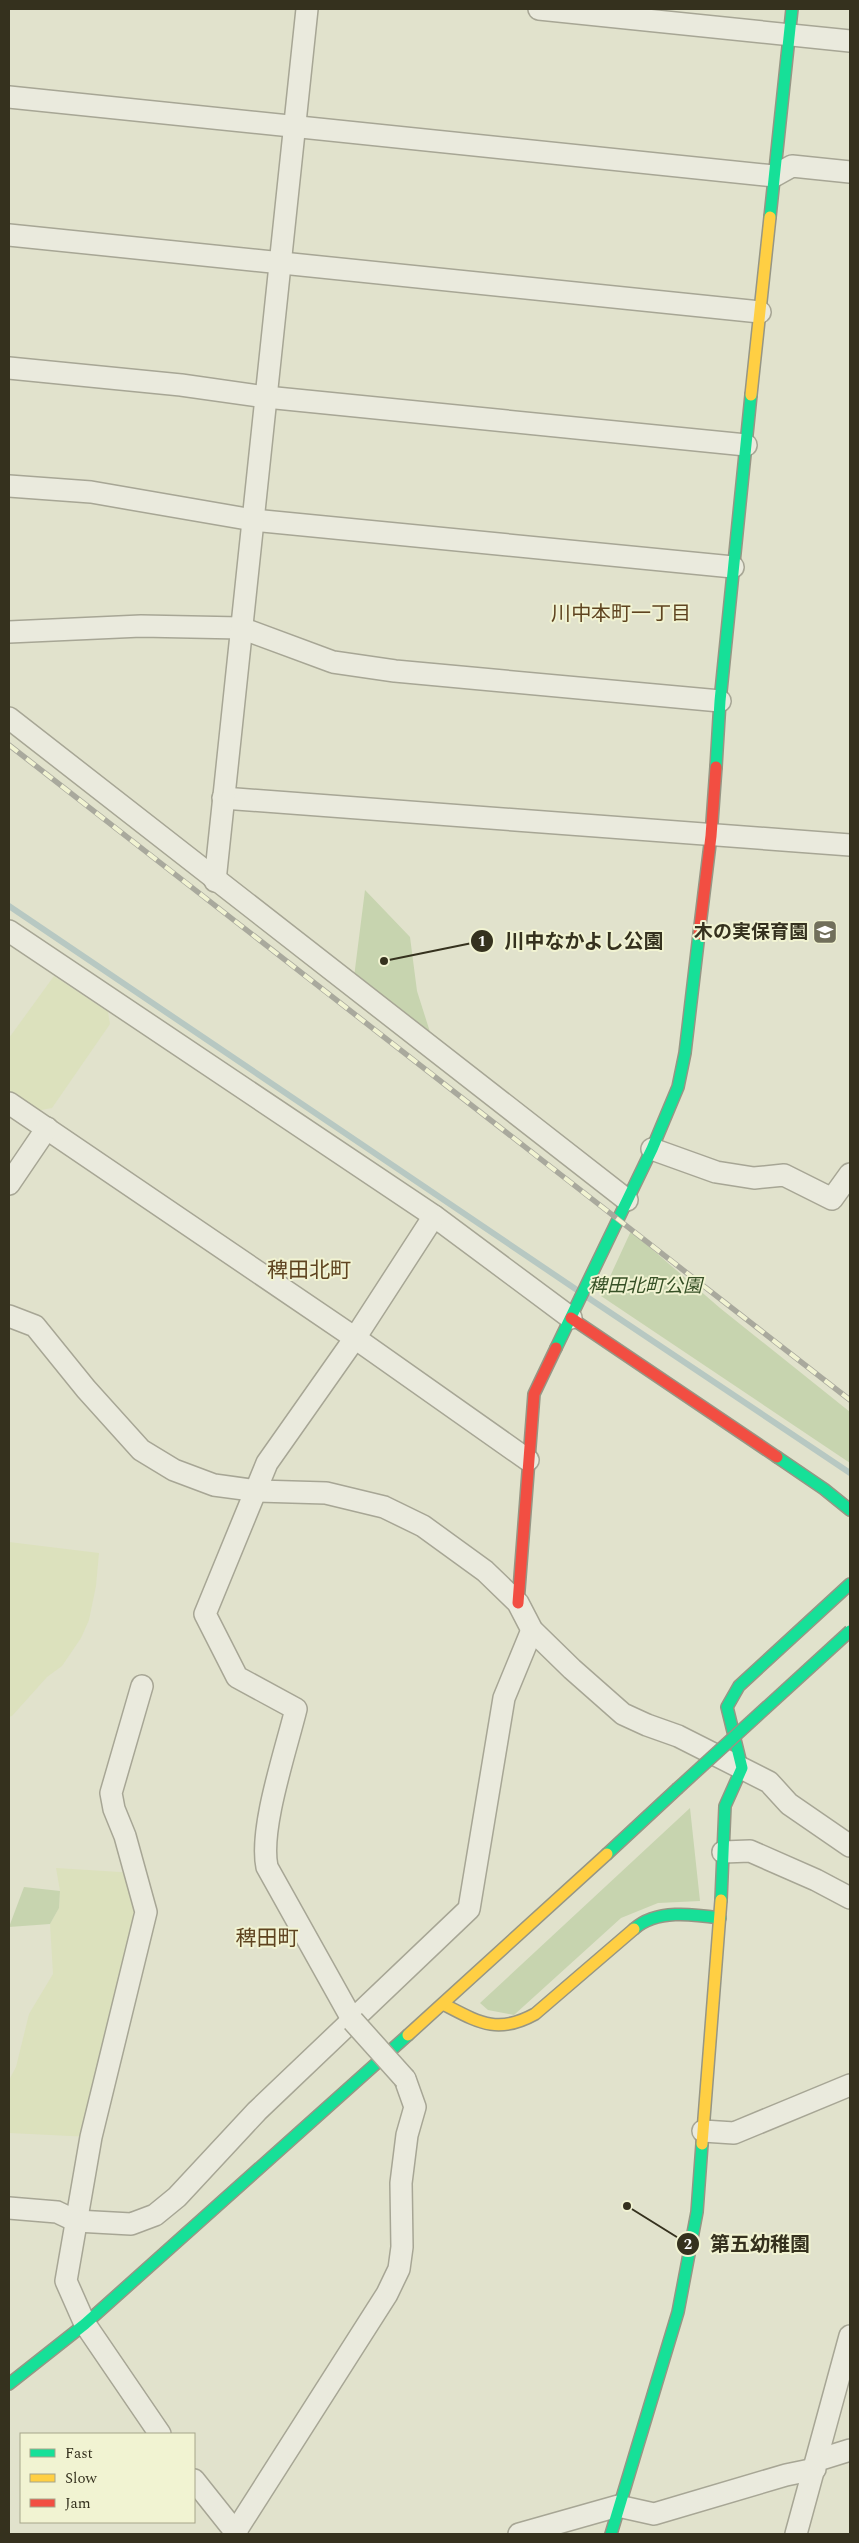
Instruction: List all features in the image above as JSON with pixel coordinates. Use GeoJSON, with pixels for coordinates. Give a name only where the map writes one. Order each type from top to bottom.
{"type":"FeatureCollection","features":[{"type":"Feature","properties":{"kind":"street"},"geometry":{"type":"LineString","coordinates":[[215,881],[282,262],[293,128],[306,9]]}},
{"type":"Feature","properties":{"kind":"street"},"geometry":{"type":"LineString","coordinates":[[539,9],[850,41]]}},
{"type":"Feature","properties":{"kind":"street"},"geometry":{"type":"LineString","coordinates":[[518,1603],[534,1394],[620,1220],[627,1200],[652,1149],[678,1087],[685,1052],[711,836],[720,701],[733,568],[792,9]]}},
{"type":"Feature","properties":{"kind":"street"},"geometry":{"type":"LineString","coordinates":[[9,97],[293,128],[774,176],[792,166],[850,172]]}},
{"type":"Feature","properties":{"kind":"street"},"geometry":{"type":"LineString","coordinates":[[9,235],[760,312]]}},
{"type":"Feature","properties":{"kind":"street"},"geometry":{"type":"LineString","coordinates":[[9,368],[181,385],[266,397],[746,445]]}},
{"type":"Feature","properties":{"kind":"street"},"geometry":{"type":"LineString","coordinates":[[9,486],[92,492],[253,520],[733,568]]}},
{"type":"Feature","properties":{"kind":"street"},"geometry":{"type":"LineString","coordinates":[[9,632],[141,626],[241,628],[333,662],[395,671],[720,701]]}},
{"type":"Feature","properties":{"kind":"street"},"geometry":{"type":"LineString","coordinates":[[9,718],[215,881],[627,1200]]}},
{"type":"Feature","properties":{"kind":"street"},"geometry":{"type":"LineString","coordinates":[[223,798],[850,845]]}},
{"type":"Feature","properties":{"kind":"street"},"geometry":{"type":"LineString","coordinates":[[9,931],[574,1312],[824,1489],[850,1510]]}},
{"type":"Feature","properties":{"kind":"street"},"geometry":{"type":"LineString","coordinates":[[9,1103],[355,1338],[528,1460]]}},
{"type":"Feature","properties":{"kind":"street"},"geometry":{"type":"LineString","coordinates":[[9,1184],[48,1128]]}},
{"type":"Feature","properties":{"kind":"street"},"geometry":{"type":"LineString","coordinates":[[652,1149],[716,1172],[754,1178],[784,1175],[832,1199],[850,1174]]}},
{"type":"Feature","properties":{"kind":"street"},"geometry":{"type":"LineString","coordinates":[[195,2481],[235,2534],[388,2294],[399,2269],[402,2247],[401,2183],[407,2134],[415,2107],[405,2079],[353,2021],[267,1867],[264,1854],[271,1811],[296,1709],[237,1677],[204,1614],[258,1491],[267,1463],[355,1338],[434,1216]]}},
{"type":"Feature","properties":{"kind":"street"},"geometry":{"type":"LineString","coordinates":[[9,1316],[35,1326],[141,1450],[174,1470],[214,1484],[258,1491],[326,1493],[384,1507],[423,1526],[485,1571],[518,1603],[532,1630],[572,1669],[623,1714],[647,1726],[678,1736],[769,1782],[789,1804],[850,1846]]}},
{"type":"Feature","properties":{"kind":"street"},"geometry":{"type":"LineString","coordinates":[[611,2534],[678,2312],[697,2212],[720,1918],[725,1806],[742,1768],[727,1707],[739,1686],[850,1584]]}},
{"type":"Feature","properties":{"kind":"street"},"geometry":{"type":"LineString","coordinates":[[9,2208],[57,2212],[76,2221],[131,2224],[155,2215],[177,2197],[257,2111],[469,1909],[504,1698],[532,1630]]}},
{"type":"Feature","properties":{"kind":"street"},"geometry":{"type":"LineString","coordinates":[[9,2384],[86,2324],[443,2004],[850,1631]]}},
{"type":"Feature","properties":{"kind":"street"},"geometry":{"type":"LineString","coordinates":[[142,1686],[111,1793],[114,1809],[125,1836],[146,1912],[90,2137],[66,2281],[86,2324],[159,2433]]}},
{"type":"Feature","properties":{"kind":"street"},"geometry":{"type":"LineString","coordinates":[[723,1852],[750,1851],[816,1880],[850,1898]]}},
{"type":"Feature","properties":{"kind":"street"},"geometry":{"type":"LineString","coordinates":[[443,2004],[494,2028],[522,2022],[535,2014],[639,1924],[654,1916],[671,1913],[720,1918]]}},
{"type":"Feature","properties":{"kind":"street"},"geometry":{"type":"LineString","coordinates":[[703,2131],[734,2133],[850,2084]]}},
{"type":"Feature","properties":{"kind":"street"},"geometry":{"type":"LineString","coordinates":[[796,2534],[817,2465],[850,2336]]}},
{"type":"Feature","properties":{"kind":"street"},"geometry":{"type":"LineString","coordinates":[[519,2534],[618,2506],[654,2514],[817,2465],[850,2450]]}},
{"type":"Feature","properties":{"kind":"green space"},"geometry":{"type":"Polygon","coordinates":[[[365,890],[410,937],[417,991],[436,1051],[353,985],[365,890]]]}},
{"type":"Feature","properties":{"kind":"green space"},"geometry":{"type":"Polygon","coordinates":[[[54,976],[108,1012],[110,1024],[52,1108],[36,1111],[9,1091],[9,1038],[54,976]]]}},
{"type":"Feature","properties":{"kind":"green space","name":"稗田北町公園"},"geometry":{"type":"Polygon","coordinates":[[[631,1231],[720,1308],[850,1412],[850,1463],[601,1296],[631,1231]]]}},
{"type":"Feature","properties":{"kind":"green space"},"geometry":{"type":"Polygon","coordinates":[[[9,1542],[99,1553],[96,1586],[89,1620],[81,1638],[62,1666],[47,1677],[9,1717],[9,1542]]]}},
{"type":"Feature","properties":{"kind":"green space"},"geometry":{"type":"Polygon","coordinates":[[[690,1808],[700,1901],[658,1903],[621,1918],[514,2015],[488,2010],[480,2003],[690,1808]]]}},
{"type":"Feature","properties":{"kind":"green space"},"geometry":{"type":"Polygon","coordinates":[[[56,1868],[136,1873],[146,1912],[91,2137],[9,2133],[9,2080],[16,2067],[29,2014],[53,1974],[50,1924],[59,1908],[60,1891],[56,1868]]]}},
{"type":"Feature","properties":{"kind":"green space"},"geometry":{"type":"Polygon","coordinates":[[[24,1887],[60,1891],[59,1908],[50,1924],[9,1927],[24,1887]]]}},
{"type":"Feature","properties":{"kind":"waterway"},"geometry":{"type":"LineString","coordinates":[[9,906],[577,1290]]}},
{"type":"Feature","properties":{"kind":"waterway"},"geometry":{"type":"LineString","coordinates":[[587,1297],[850,1473]]}},
{"type":"Feature","properties":{"kind":"railway"},"geometry":{"type":"LineString","coordinates":[[9,745],[850,1400]]}},
{"type":"Feature","properties":{"kind":"traffic: fast"},"geometry":{"type":"LineString","coordinates":[[770,217],[792,9]]}},
{"type":"Feature","properties":{"kind":"traffic: fast"},"geometry":{"type":"LineString","coordinates":[[716,767],[720,701],[751,395]]}},
{"type":"Feature","properties":{"kind":"traffic: fast"},"geometry":{"type":"LineString","coordinates":[[556,1348],[652,1149],[678,1087],[685,1053],[699,934]]}},
{"type":"Feature","properties":{"kind":"traffic: fast"},"geometry":{"type":"LineString","coordinates":[[777,1457],[824,1489],[850,1510]]}},
{"type":"Feature","properties":{"kind":"traffic: fast"},"geometry":{"type":"LineString","coordinates":[[721,1900],[725,1806],[742,1768],[727,1707],[739,1686],[850,1584]]}},
{"type":"Feature","properties":{"kind":"traffic: fast"},"geometry":{"type":"LineString","coordinates":[[677,1789],[850,1631]]}},
{"type":"Feature","properties":{"kind":"traffic: fast"},"geometry":{"type":"LineString","coordinates":[[607,1854],[677,1789]]}},
{"type":"Feature","properties":{"kind":"traffic: fast"},"geometry":{"type":"LineString","coordinates":[[634,1929],[653,1918],[664,1916],[687,1914],[720,1918]]}},
{"type":"Feature","properties":{"kind":"traffic: fast"},"geometry":{"type":"LineString","coordinates":[[9,2384],[85,2324],[408,2035]]}},
{"type":"Feature","properties":{"kind":"traffic: fast"},"geometry":{"type":"LineString","coordinates":[[611,2534],[678,2312],[697,2212],[702,2144]]}},
{"type":"Feature","properties":{"kind":"traffic: slow"},"geometry":{"type":"LineString","coordinates":[[751,395],[770,217]]}},
{"type":"Feature","properties":{"kind":"traffic: slow"},"geometry":{"type":"LineString","coordinates":[[408,2035],[607,1854]]}},
{"type":"Feature","properties":{"kind":"traffic: slow"},"geometry":{"type":"LineString","coordinates":[[702,2144],[721,1900]]}},
{"type":"Feature","properties":{"kind":"traffic: slow"},"geometry":{"type":"LineString","coordinates":[[443,2004],[477,2021],[488,2024],[510,2024],[522,2020],[535,2014],[634,1929]]}},
{"type":"Feature","properties":{"kind":"traffic: jam"},"geometry":{"type":"LineString","coordinates":[[699,934],[711,836],[716,767]]}},
{"type":"Feature","properties":{"kind":"traffic: jam"},"geometry":{"type":"LineString","coordinates":[[571,1318],[777,1457]]}},
{"type":"Feature","properties":{"kind":"traffic: jam"},"geometry":{"type":"LineString","coordinates":[[518,1603],[534,1394],[556,1348]]}},
{"type":"Feature","properties":{"kind":"place","name":"木の実保育園"},"geometry":{"type":"Point","coordinates":[825,932]}},
{"type":"Feature","properties":{"kind":"place","name":"川中なかよし公園"},"geometry":{"type":"Point","coordinates":[384,961]}},
{"type":"Feature","properties":{"kind":"place","name":"第五幼稚園"},"geometry":{"type":"Point","coordinates":[627,2206]}},
{"type":"Feature","properties":{"kind":"district","name":"川中本町一丁目"},"geometry":{"type":"Point","coordinates":[621,614]}},
{"type":"Feature","properties":{"kind":"district","name":"稗田北町"},"geometry":{"type":"Point","coordinates":[309,1271]}},
{"type":"Feature","properties":{"kind":"district","name":"稗田町"},"geometry":{"type":"Point","coordinates":[267,1939]}}]}
